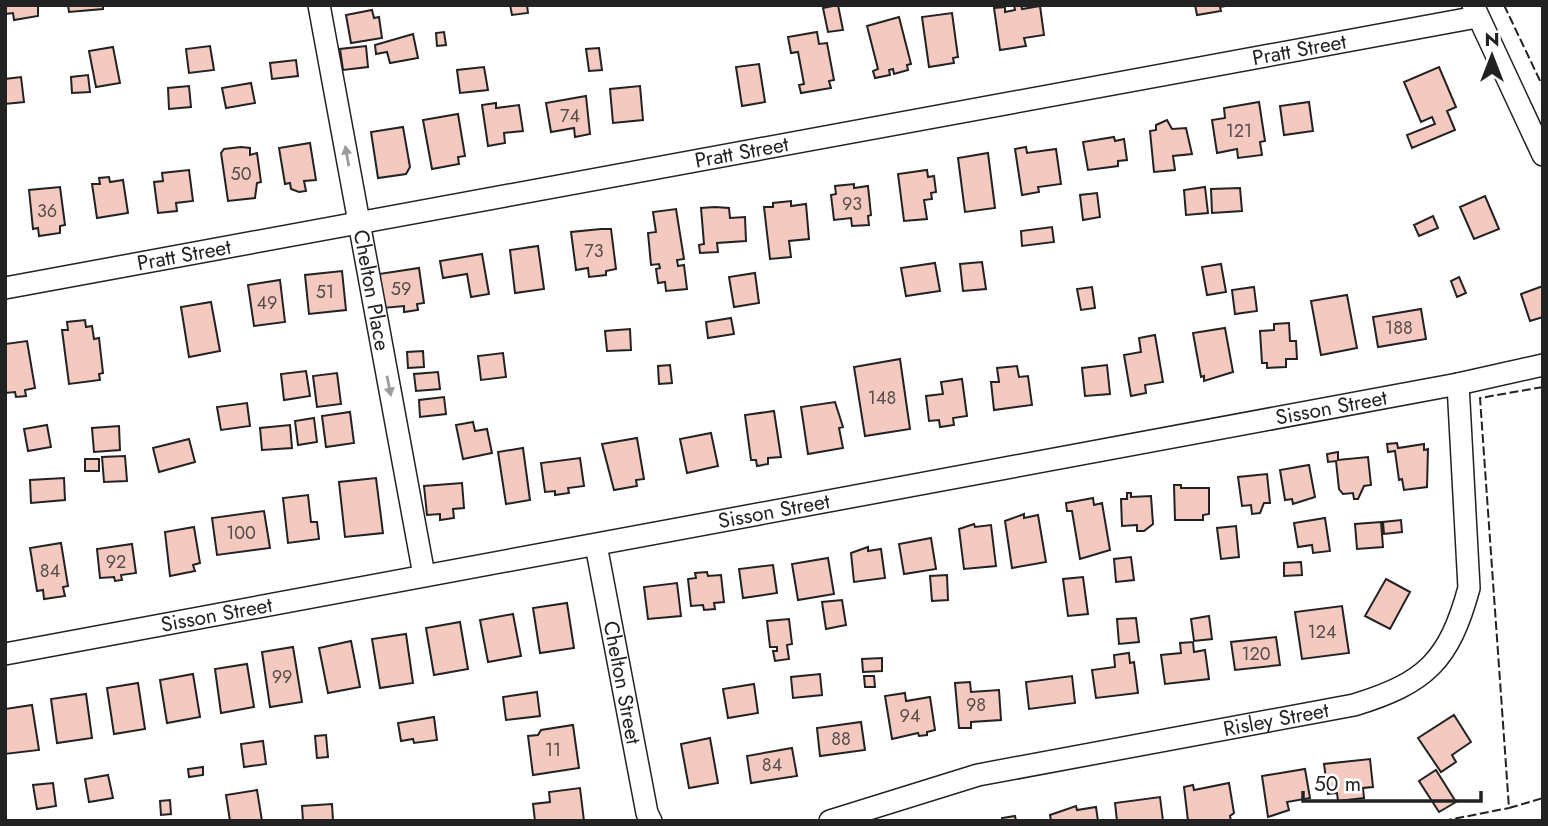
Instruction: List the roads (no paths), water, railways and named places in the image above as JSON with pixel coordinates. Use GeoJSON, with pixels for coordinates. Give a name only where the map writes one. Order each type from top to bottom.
{"type":"FeatureCollection","features":[{"type":"Feature","properties":{"kind":"street","name":"Chelton Place"},"geometry":{"type":"LineString","coordinates":[[320,5],[424,575]]}},
{"type":"Feature","properties":{"kind":"street","name":"Pratt Street"},"geometry":{"type":"LineString","coordinates":[[5,288],[1475,11]]}},
{"type":"Feature","properties":{"kind":"street"},"geometry":{"type":"LineString","coordinates":[[1475,11],[1543,155]]}},
{"type":"Feature","properties":{"kind":"street","name":"Sisson Street"},"geometry":{"type":"LineString","coordinates":[[5,654],[1458,384],[1543,365]]}},
{"type":"Feature","properties":{"kind":"street","name":"Risley Street"},"geometry":{"type":"LineString","coordinates":[[830,821],[978,775],[1354,705],[1393,694],[1425,673],[1447,648],[1462,615],[1469,588],[1458,384]]}},
{"type":"Feature","properties":{"kind":"street","name":"Chelton Street"},"geometry":{"type":"LineString","coordinates":[[596,545],[647,813],[651,821]]}}]}
